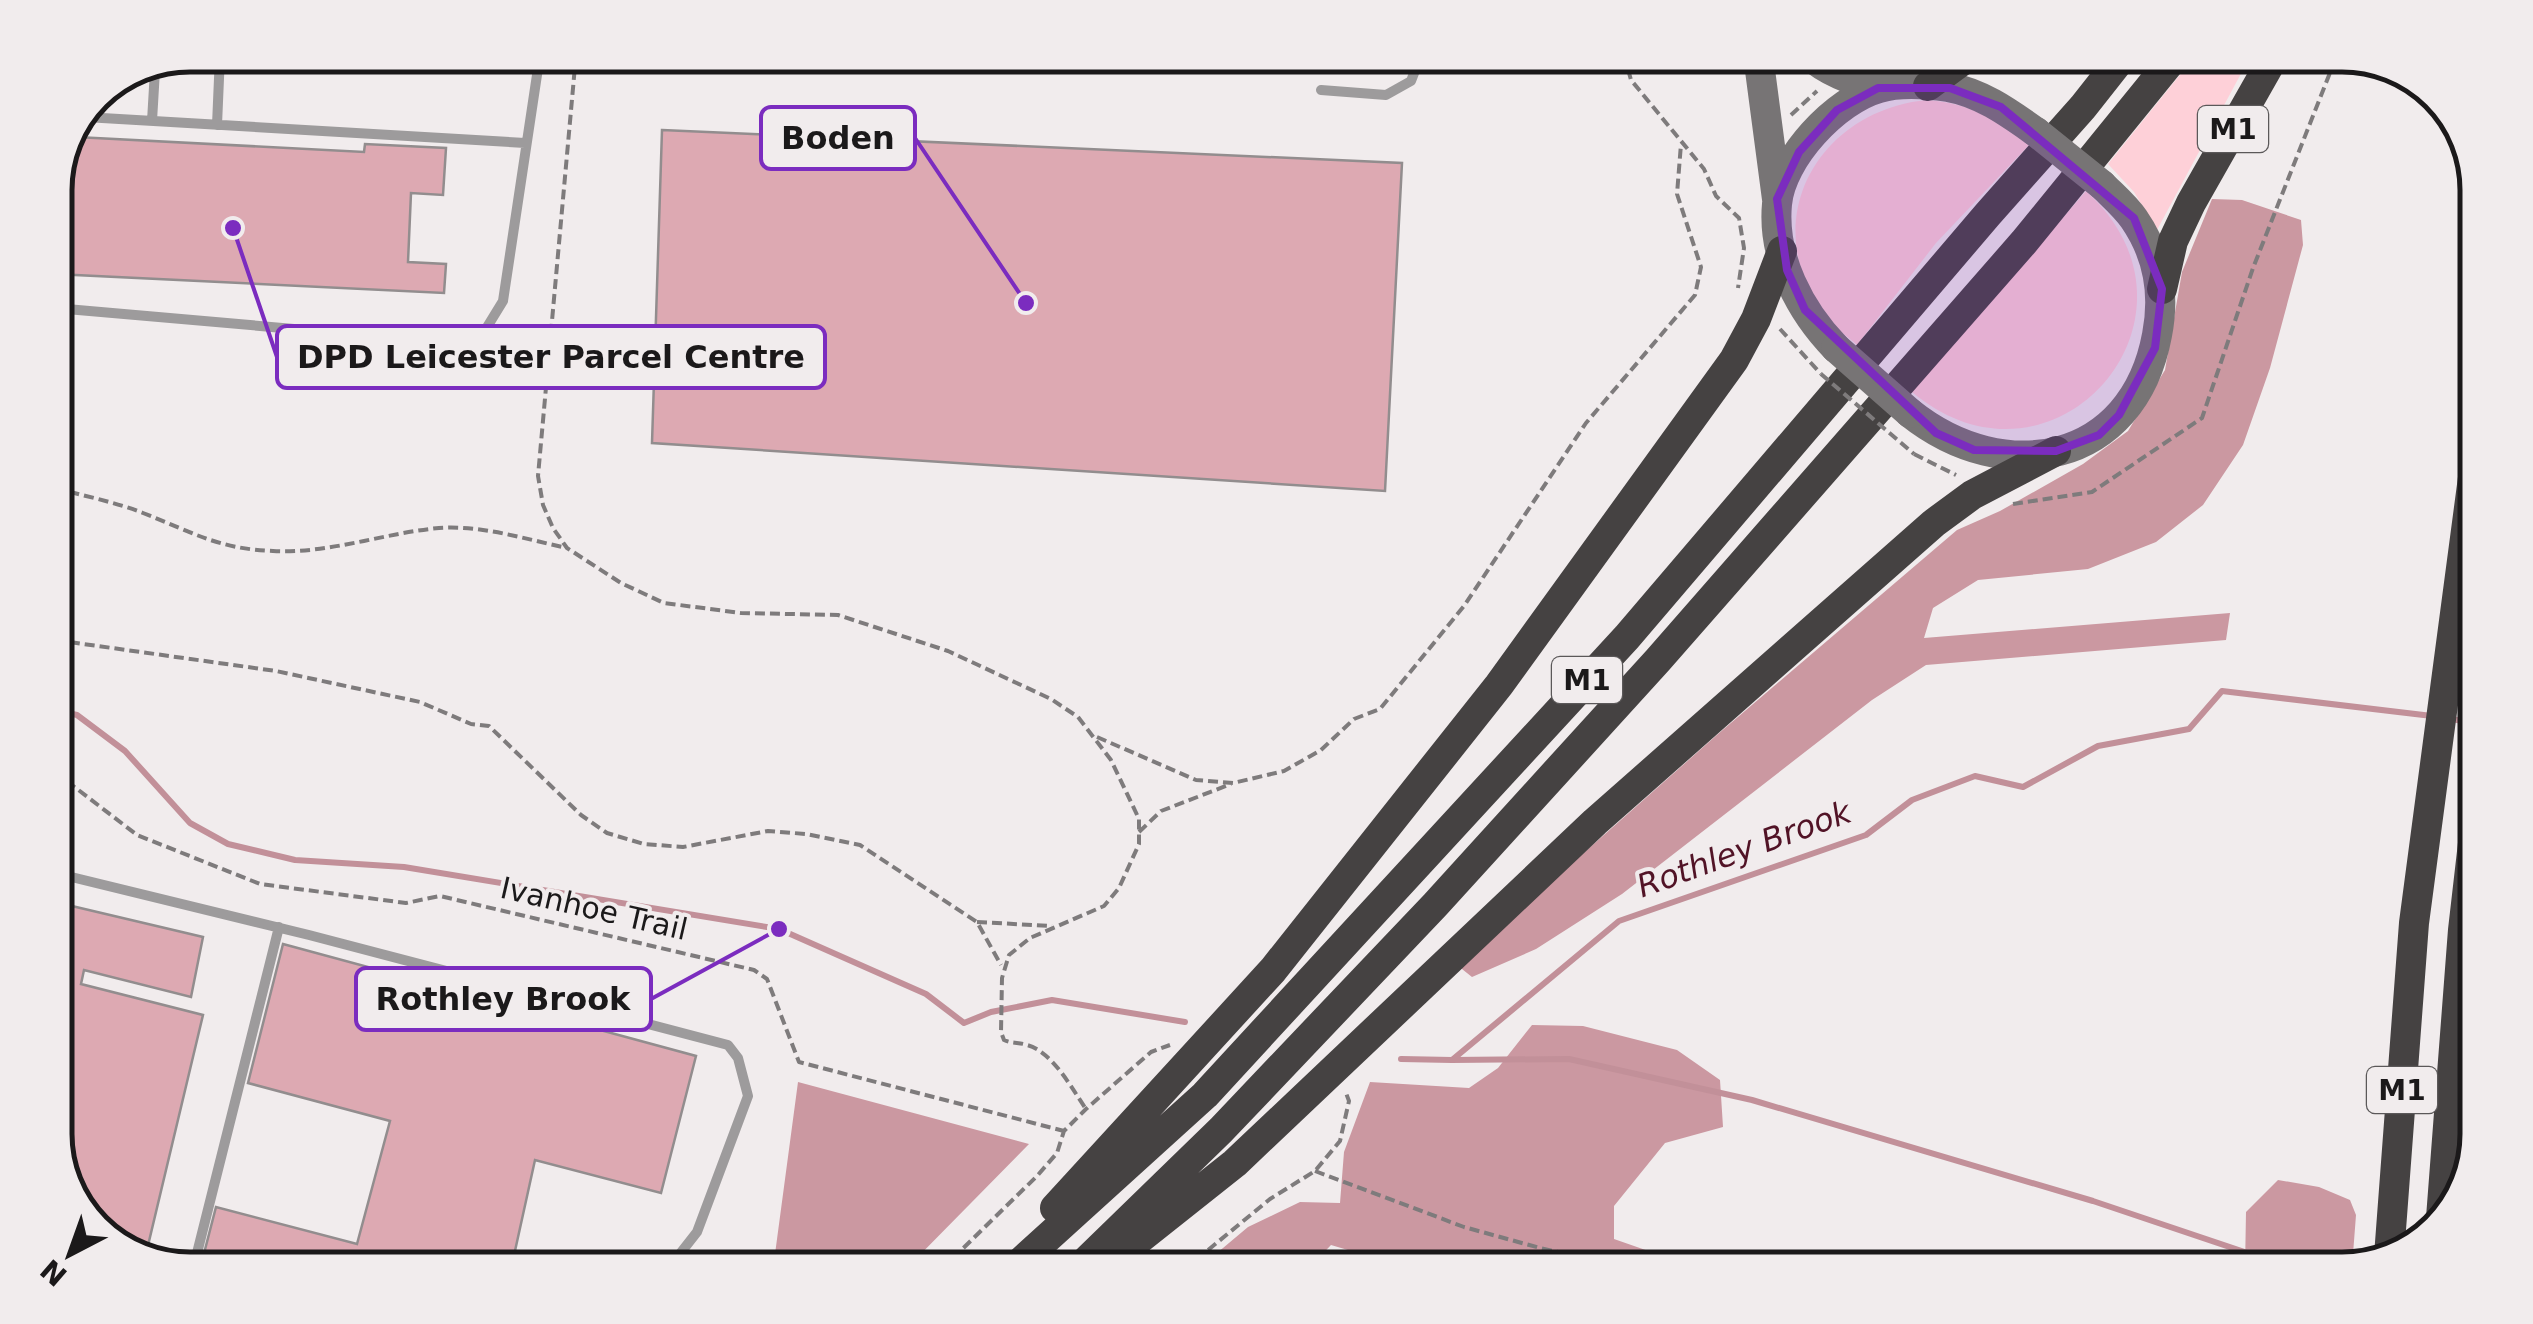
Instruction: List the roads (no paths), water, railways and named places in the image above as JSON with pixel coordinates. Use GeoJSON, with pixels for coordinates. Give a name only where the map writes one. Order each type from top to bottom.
{"type":"FeatureCollection","features":[{"type":"Feature","properties":{"kind":"highway"},"geometry":{"type":"LineString","coordinates":[[1928,86],[1947,72]]}},
{"type":"Feature","properties":{"kind":"highway","name":"M1"},"geometry":{"type":"LineString","coordinates":[[1032,1252],[1206,1096],[1614,651],[2111,72]]}},
{"type":"Feature","properties":{"kind":"highway","name":"M1"},"geometry":{"type":"LineString","coordinates":[[1095,1252],[1221,1130],[1435,905],[1645,674],[2024,242],[2162,72]]}},
{"type":"Feature","properties":{"kind":"highway","name":"M1"},"geometry":{"type":"LineString","coordinates":[[2162,289],[2173,242],[2191,203],[2264,72]]}},
{"type":"Feature","properties":{"kind":"highway"},"geometry":{"type":"LineString","coordinates":[[1015,1252],[1273,970],[1499,685],[1734,360],[1756,319],[1782,251]]}},
{"type":"Feature","properties":{"kind":"highway"},"geometry":{"type":"LineString","coordinates":[[1123,1252],[1235,1163],[1595,822],[1934,523],[1972,495],[2056,451]]}},
{"type":"Feature","properties":{"kind":"highway","name":"M1"},"geometry":{"type":"LineString","coordinates":[[2391,1241],[2414,923],[2460,565]]}},
{"type":"Feature","properties":{"kind":"highway","name":"M1"},"geometry":{"type":"LineString","coordinates":[[2443,1196],[2460,980]]}},
{"type":"Feature","properties":{"kind":"main road"},"geometry":{"type":"LineString","coordinates":[[1760,72],[1782,251],[1792,285],[1828,361],[1936,434],[1974,450],[2027,456],[2056,451],[2099,434],[2131,401],[2155,348],[2162,289],[2142,233],[2102,186],[2002,107],[1950,88],[1878,88],[1842,72]]}},
{"type":"Feature","properties":{"kind":"main road"},"geometry":{"type":"LineString","coordinates":[[1777,198],[1810,136],[1838,110],[1878,88]]}},
{"type":"Feature","properties":{"kind":"lane"},"geometry":{"type":"LineString","coordinates":[[217,125],[219,72]]}},
{"type":"Feature","properties":{"kind":"lane"},"geometry":{"type":"LineString","coordinates":[[73,310],[455,343],[484,332],[503,302],[537,72]]}},
{"type":"Feature","properties":{"kind":"lane"},"geometry":{"type":"LineString","coordinates":[[1321,90],[1386,95],[1411,81],[1415,72]]}},
{"type":"Feature","properties":{"kind":"lane"},"geometry":{"type":"LineString","coordinates":[[152,121],[154,79]]}},
{"type":"Feature","properties":{"kind":"lane"},"geometry":{"type":"LineString","coordinates":[[98,118],[525,143]]}},
{"type":"Feature","properties":{"kind":"lane"},"geometry":{"type":"LineString","coordinates":[[73,877],[728,1044],[738,1058],[748,1096],[697,1232],[681,1252]]}},
{"type":"Feature","properties":{"kind":"lane"},"geometry":{"type":"LineString","coordinates":[[197,1252],[278,927]]}},
{"type":"Feature","properties":{"kind":"waterway","name":"Rothley Brook"},"geometry":{"type":"LineString","coordinates":[[1401,1059],[1452,1060],[1619,921],[1866,835],[1912,800],[1975,776],[2023,787],[2098,746],[2189,729],[2222,691],[2432,716]]}},
{"type":"Feature","properties":{"kind":"waterway","name":"Rothley Brook"},"geometry":{"type":"LineString","coordinates":[[73,714],[125,751],[190,823],[228,844],[295,860],[404,867],[779,929],[926,994],[964,1023],[991,1012],[1052,1000],[1185,1022]]}},
{"type":"Feature","properties":{"kind":"waterway","name":"Rothley Brook"},"geometry":{"type":"LineString","coordinates":[[2450,719],[2460,720]]}},
{"type":"Feature","properties":{"kind":"waterway","name":"Rothley Brook"},"geometry":{"type":"LineString","coordinates":[[1452,1060],[1569,1059],[1752,1100],[2093,1201],[2244,1252]]}},
{"type":"Feature","properties":{"kind":"place","name":"DPD Leicester Parcel Centre"},"geometry":{"type":"Point","coordinates":[233,228]}},
{"type":"Feature","properties":{"kind":"place","name":"Boden"},"geometry":{"type":"Point","coordinates":[1026,303]}},
{"type":"Feature","properties":{"kind":"place","name":"Rothley Brook"},"geometry":{"type":"Point","coordinates":[779,929]}}]}
